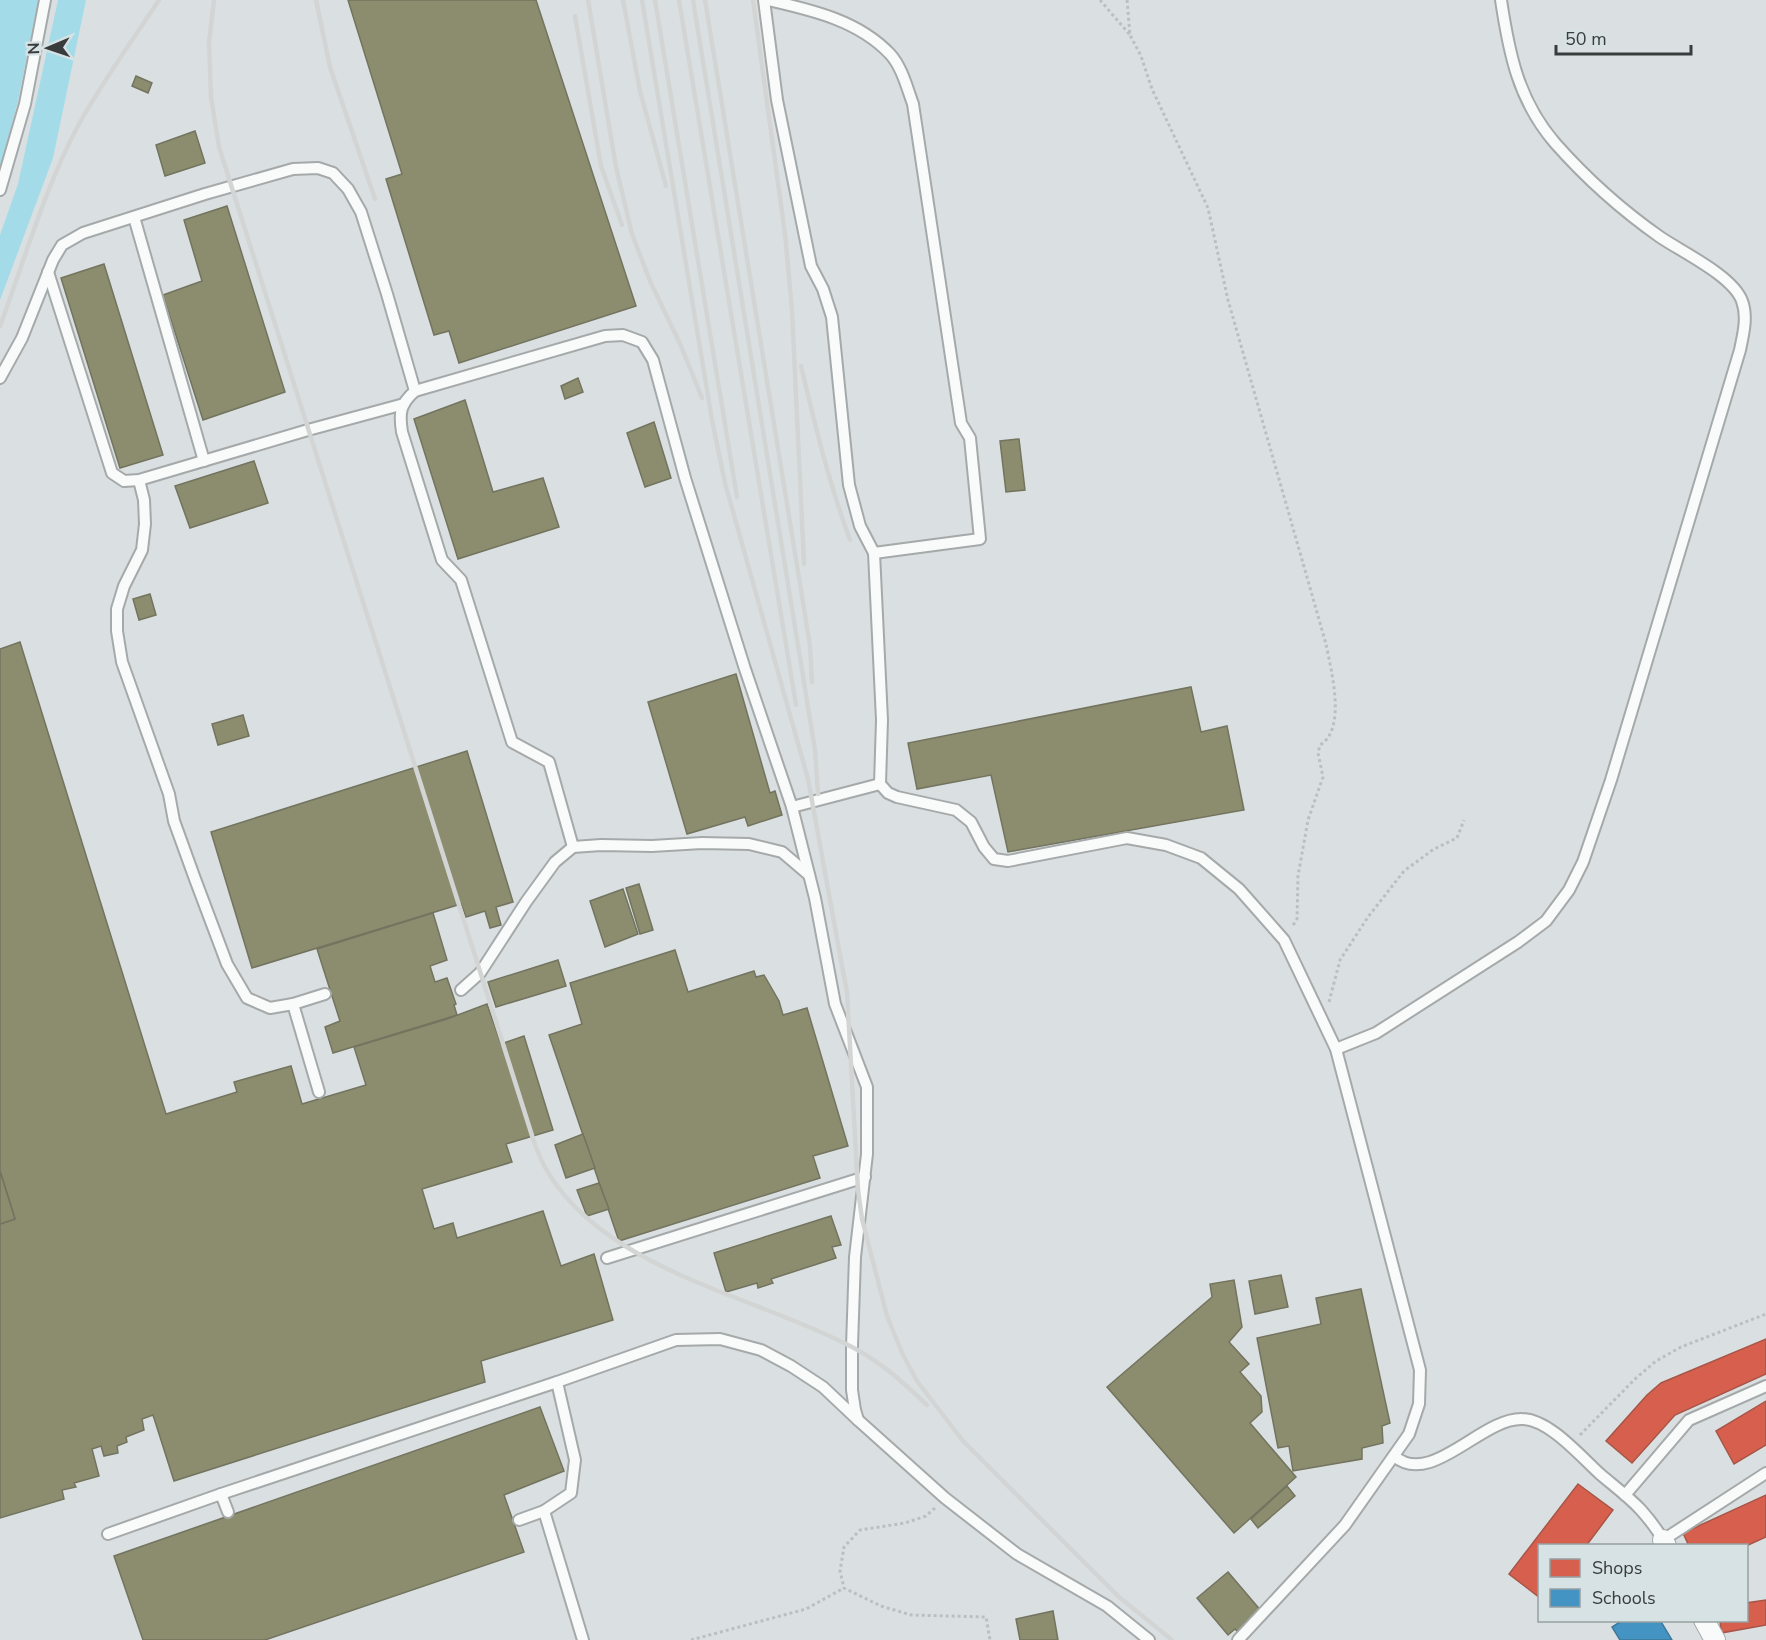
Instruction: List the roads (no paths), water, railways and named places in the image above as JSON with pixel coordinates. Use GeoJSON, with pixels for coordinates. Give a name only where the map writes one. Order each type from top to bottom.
{"type":"FeatureCollection","features":[{"type":"Feature","properties":{"kind":"street"},"geometry":{"type":"LineString","coordinates":[[1705,1622],[1715,1640]]}},
{"type":"Feature","properties":{"kind":"lane"},"geometry":{"type":"LineString","coordinates":[[0,190],[25,104],[45,0]]}},
{"type":"Feature","properties":{"kind":"lane"},"geometry":{"type":"LineString","coordinates":[[874,553],[980,538],[970,438],[961,423],[913,104],[903,75],[891,55],[863,32],[824,14],[766,0],[777,100],[811,266],[823,289],[832,316],[849,485],[860,526],[874,553],[882,720],[880,784],[888,793],[897,797],[956,810],[971,822],[984,847],[994,858],[1008,861],[1127,838],[1166,845],[1201,858],[1239,889],[1284,940],[1336,1048],[1420,1371],[1419,1404],[1409,1434],[1344,1525],[1238,1640]]}},
{"type":"Feature","properties":{"kind":"lane"},"geometry":{"type":"LineString","coordinates":[[1336,1048],[1376,1033],[1518,942],[1546,921],[1569,890],[1583,862],[1611,780],[1736,362],[1745,321],[1742,301],[1732,286],[1705,265],[1660,237],[1605,192],[1554,142],[1530,107],[1513,66],[1501,0]]}},
{"type":"Feature","properties":{"kind":"lane"},"geometry":{"type":"LineString","coordinates":[[0,378],[22,338],[48,272],[63,244],[83,233],[205,194],[293,169],[318,168],[333,173],[348,189],[361,212],[415,391]]}},
{"type":"Feature","properties":{"kind":"lane"},"geometry":{"type":"LineString","coordinates":[[134,217],[204,461]]}},
{"type":"Feature","properties":{"kind":"lane"},"geometry":{"type":"LineString","coordinates":[[48,272],[112,473],[124,481],[140,480],[404,404]]}},
{"type":"Feature","properties":{"kind":"lane"},"geometry":{"type":"LineString","coordinates":[[573,847],[549,762],[512,742],[461,580],[442,560],[402,432],[400,417],[404,404],[415,391],[605,336],[623,335],[642,342],[653,360],[685,478],[745,669],[792,807],[810,875],[835,1004],[867,1087],[867,1154],[855,1257],[853,1306],[852,1390],[858,1420]]}},
{"type":"Feature","properties":{"kind":"lane"},"geometry":{"type":"LineString","coordinates":[[140,480],[145,524],[142,550],[124,586],[117,609],[117,631],[122,662],[169,794],[174,821],[227,964],[247,998],[270,1008],[325,994]]}},
{"type":"Feature","properties":{"kind":"lane"},"geometry":{"type":"LineString","coordinates":[[792,807],[880,784]]}},
{"type":"Feature","properties":{"kind":"lane"},"geometry":{"type":"LineString","coordinates":[[461,990],[480,973],[555,862],[573,847],[702,843],[749,844],[782,852],[810,875]]}},
{"type":"Feature","properties":{"kind":"lane"},"geometry":{"type":"LineString","coordinates":[[293,1004],[319,1092]]}},
{"type":"Feature","properties":{"kind":"lane"},"geometry":{"type":"LineString","coordinates":[[607,1258],[865,1177]]}},
{"type":"Feature","properties":{"kind":"lane"},"geometry":{"type":"LineString","coordinates":[[108,1534],[676,1340],[720,1339],[761,1350],[791,1366],[823,1388],[945,1498],[1017,1554],[1107,1606],[1149,1640]]}},
{"type":"Feature","properties":{"kind":"lane"},"geometry":{"type":"LineString","coordinates":[[519,1520],[544,1511],[571,1493],[575,1460],[557,1382]]}},
{"type":"Feature","properties":{"kind":"lane"},"geometry":{"type":"LineString","coordinates":[[1625,1495],[1689,1420],[1766,1386]]}},
{"type":"Feature","properties":{"kind":"lane"},"geometry":{"type":"LineString","coordinates":[[1394,1456],[1402,1463],[1412,1466],[1437,1460],[1496,1425],[1522,1419],[1545,1427],[1570,1446],[1641,1510],[1665,1542],[1766,1473]]}},
{"type":"Feature","properties":{"kind":"lane"},"geometry":{"type":"LineString","coordinates":[[221,1494],[228,1512]]}},
{"type":"Feature","properties":{"kind":"lane"},"geometry":{"type":"LineString","coordinates":[[544,1511],[583,1640]]}},
{"type":"Feature","properties":{"kind":"railway"},"geometry":{"type":"LineString","coordinates":[[0,326],[46,198],[67,148],[98,92],[159,0]]}},
{"type":"Feature","properties":{"kind":"railway"},"geometry":{"type":"LineString","coordinates":[[214,0],[209,43],[211,97],[219,147],[535,1145],[543,1164],[576,1207],[609,1235],[646,1258],[687,1278],[814,1329],[852,1347],[882,1366],[927,1405]]}},
{"type":"Feature","properties":{"kind":"railway"},"geometry":{"type":"LineString","coordinates":[[316,0],[330,67],[375,199]]}},
{"type":"Feature","properties":{"kind":"railway"},"geometry":{"type":"LineString","coordinates":[[588,0],[616,167],[632,234],[650,281],[681,346],[702,398]]}},
{"type":"Feature","properties":{"kind":"railway"},"geometry":{"type":"LineString","coordinates":[[623,0],[640,91],[666,186]]}},
{"type":"Feature","properties":{"kind":"railway"},"geometry":{"type":"LineString","coordinates":[[642,0],[712,420],[725,483],[808,779],[847,992],[858,1190],[862,1219],[887,1316],[903,1355],[917,1381],[963,1441],[1119,1597],[1172,1640]]}},
{"type":"Feature","properties":{"kind":"railway"},"geometry":{"type":"LineString","coordinates":[[655,0],[737,497]]}},
{"type":"Feature","properties":{"kind":"railway"},"geometry":{"type":"LineString","coordinates":[[679,0],[796,705]]}},
{"type":"Feature","properties":{"kind":"railway"},"geometry":{"type":"LineString","coordinates":[[693,0],[815,750],[818,794]]}},
{"type":"Feature","properties":{"kind":"railway"},"geometry":{"type":"LineString","coordinates":[[705,0],[810,646],[812,682]]}},
{"type":"Feature","properties":{"kind":"railway"},"geometry":{"type":"LineString","coordinates":[[753,0],[785,234],[792,310],[804,564]]}},
{"type":"Feature","properties":{"kind":"railway"},"geometry":{"type":"LineString","coordinates":[[575,16],[601,166],[622,225]]}},
{"type":"Feature","properties":{"kind":"railway"},"geometry":{"type":"LineString","coordinates":[[801,366],[829,475],[850,540]]}}]}
